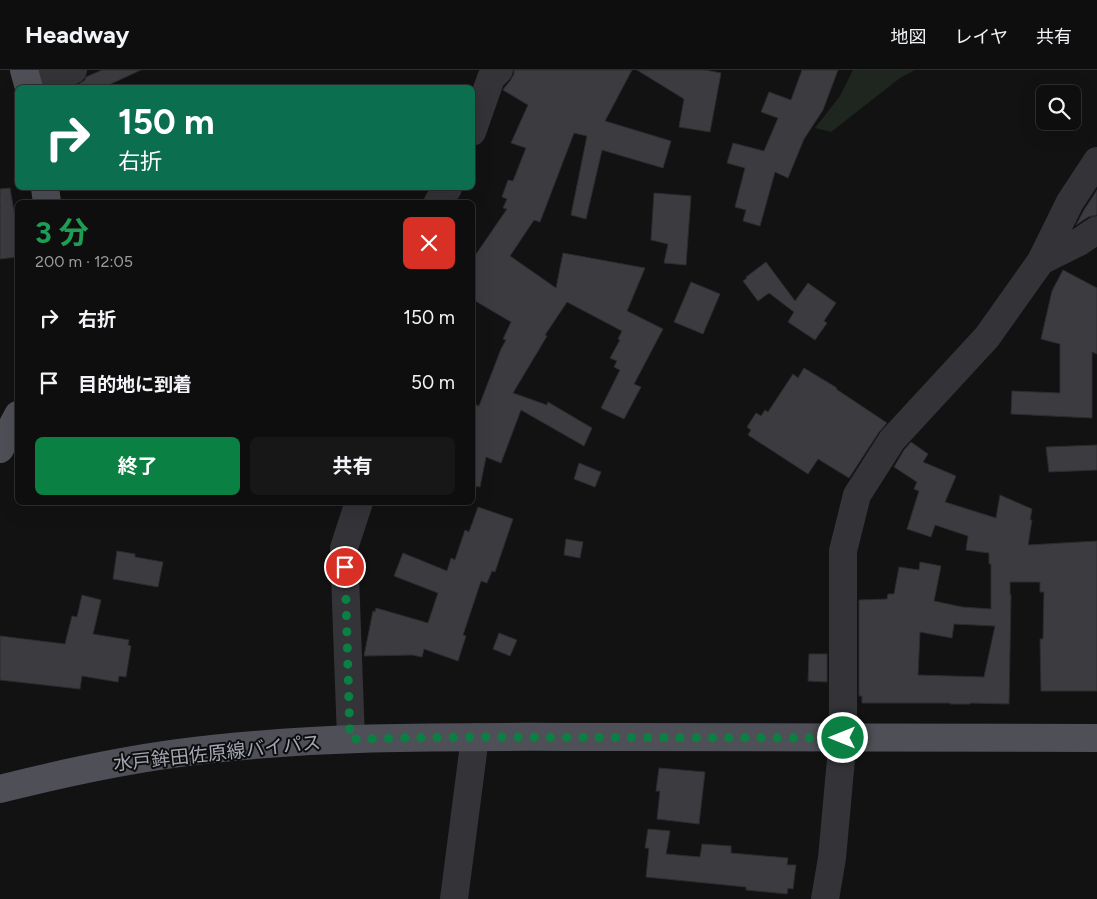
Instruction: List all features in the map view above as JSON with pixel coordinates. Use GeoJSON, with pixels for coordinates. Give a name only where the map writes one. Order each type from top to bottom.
{"type":"FeatureCollection","features":[{"type":"Feature","properties":{"kind":"main road"},"geometry":{"type":"LineString","coordinates":[[0,449],[15,421]]}},
{"type":"Feature","properties":{"kind":"main road","name":"水戸鉾田佐原線バイパス"},"geometry":{"type":"LineString","coordinates":[[0,789],[49,776],[118,762],[172,754],[256,745],[350,739],[475,737],[1097,738]]}},
{"type":"Feature","properties":{"kind":"street"},"geometry":{"type":"LineString","coordinates":[[27,81],[73,70]]}},
{"type":"Feature","properties":{"kind":"street"},"geometry":{"type":"LineString","coordinates":[[475,122],[490,73]]}},
{"type":"Feature","properties":{"kind":"street"},"geometry":{"type":"LineString","coordinates":[[825,899],[832,858],[843,738],[843,551],[858,495],[892,440],[987,337],[1041,262],[1070,202],[1097,161]]}},
{"type":"Feature","properties":{"kind":"street"},"geometry":{"type":"LineString","coordinates":[[1041,262],[1097,230]]}},
{"type":"Feature","properties":{"kind":"street"},"geometry":{"type":"LineString","coordinates":[[350,739],[344,548],[358,505]]}},
{"type":"Feature","properties":{"kind":"street"},"geometry":{"type":"LineString","coordinates":[[454,899],[475,737]]}},
{"type":"Feature","properties":{"kind":"shaded area"},"geometry":{"type":"Polygon","coordinates":[[[853,70],[915,70],[900,78],[831,132],[815,128],[840,96],[853,70]]]}},
{"type":"Feature","properties":{"kind":"building"},"geometry":{"type":"Polygon","coordinates":[[[102,70],[141,70],[108,85],[77,85],[85,80],[86,77],[102,70]]]}},
{"type":"Feature","properties":{"kind":"building"},"geometry":{"type":"Polygon","coordinates":[[[514,70],[632,70],[605,121],[671,141],[663,168],[602,150],[586,219],[571,215],[587,136],[574,133],[540,222],[534,220],[510,256],[556,288],[563,253],[645,268],[627,311],[663,329],[634,384],[641,387],[624,419],[601,408],[620,370],[614,367],[617,361],[610,358],[620,340],[618,339],[622,331],[567,302],[545,335],[547,336],[513,393],[547,405],[548,402],[592,428],[584,446],[521,410],[501,463],[486,457],[480,487],[475,486],[475,404],[479,406],[506,340],[503,339],[511,322],[475,301],[475,256],[507,209],[503,208],[507,199],[502,197],[508,180],[513,181],[526,148],[511,143],[528,105],[503,90],[514,74],[514,70]]]}},
{"type":"Feature","properties":{"kind":"building"},"geometry":{"type":"Polygon","coordinates":[[[637,70],[705,70],[721,73],[710,132],[679,127],[684,99],[637,70]]]}},
{"type":"Feature","properties":{"kind":"building"},"geometry":{"type":"Polygon","coordinates":[[[802,70],[838,70],[823,110],[804,139],[788,178],[775,172],[760,226],[743,221],[746,210],[735,207],[745,168],[727,163],[733,143],[764,151],[778,118],[761,112],[769,92],[791,100],[802,70]]]}},
{"type":"Feature","properties":{"kind":"building"},"geometry":{"type":"Polygon","coordinates":[[[10,188],[15,217],[15,257],[0,259],[0,189],[10,188]]]}},
{"type":"Feature","properties":{"kind":"building"},"geometry":{"type":"Polygon","coordinates":[[[1097,190],[1097,215],[1088,217],[1076,225],[1084,210],[1097,190]]]}},
{"type":"Feature","properties":{"kind":"building"},"geometry":{"type":"Polygon","coordinates":[[[654,193],[691,196],[686,265],[664,263],[668,244],[651,240],[654,193]]]}},
{"type":"Feature","properties":{"kind":"building"},"geometry":{"type":"Polygon","coordinates":[[[766,262],[795,301],[808,283],[836,303],[824,321],[827,323],[815,340],[788,322],[794,312],[769,293],[758,301],[743,281],[766,262]]]}},
{"type":"Feature","properties":{"kind":"building"},"geometry":{"type":"Polygon","coordinates":[[[1063,270],[1097,288],[1097,354],[1092,352],[1092,418],[1011,414],[1012,391],[1060,393],[1060,344],[1041,339],[1052,291],[1063,270]]]}},
{"type":"Feature","properties":{"kind":"building"},"geometry":{"type":"Polygon","coordinates":[[[691,282],[720,294],[703,334],[674,322],[691,282]]]}},
{"type":"Feature","properties":{"kind":"building"},"geometry":{"type":"Polygon","coordinates":[[[804,368],[837,388],[887,423],[849,478],[818,459],[808,474],[748,435],[751,430],[747,427],[756,413],[761,416],[765,410],[768,412],[793,374],[798,378],[804,368]]]}},
{"type":"Feature","properties":{"kind":"building"},"geometry":{"type":"Polygon","coordinates":[[[911,442],[928,454],[923,462],[956,476],[945,502],[996,518],[1000,495],[1032,509],[1028,545],[1097,541],[1097,691],[1041,691],[1040,639],[1043,639],[1044,592],[1040,592],[1040,582],[1010,582],[1009,704],[862,703],[862,696],[859,696],[859,600],[887,599],[888,594],[894,594],[899,567],[919,570],[920,562],[941,566],[934,601],[962,607],[991,609],[991,564],[989,564],[989,553],[966,550],[968,536],[935,525],[931,537],[907,529],[919,491],[914,489],[917,482],[894,467],[911,442]],[[954,624],[952,638],[920,632],[918,675],[984,677],[995,626],[954,624]]]}},
{"type":"Feature","properties":{"kind":"building"},"geometry":{"type":"Polygon","coordinates":[[[1097,445],[1097,470],[1049,472],[1046,447],[1097,445]]]}},
{"type":"Feature","properties":{"kind":"building"},"geometry":{"type":"Polygon","coordinates":[[[579,463],[601,472],[595,487],[574,479],[579,463]]]}},
{"type":"Feature","properties":{"kind":"building"},"geometry":{"type":"Polygon","coordinates":[[[478,507],[513,519],[495,572],[492,571],[487,583],[481,581],[463,635],[466,636],[458,661],[424,649],[422,657],[412,655],[364,656],[373,611],[375,612],[376,608],[428,623],[438,593],[394,576],[403,553],[447,571],[451,558],[455,560],[465,530],[469,532],[478,507]]]}},
{"type":"Feature","properties":{"kind":"building"},"geometry":{"type":"Polygon","coordinates":[[[566,539],[583,542],[580,558],[564,555],[566,539]]]}},
{"type":"Feature","properties":{"kind":"building"},"geometry":{"type":"Polygon","coordinates":[[[117,551],[135,554],[135,557],[163,562],[158,587],[113,579],[117,551]]]}},
{"type":"Feature","properties":{"kind":"building"},"geometry":{"type":"Polygon","coordinates":[[[82,595],[101,600],[93,634],[129,640],[128,645],[131,646],[126,677],[119,676],[118,682],[82,676],[80,689],[0,680],[0,636],[65,644],[72,616],[77,617],[82,595]]]}},
{"type":"Feature","properties":{"kind":"building"},"geometry":{"type":"Polygon","coordinates":[[[499,633],[517,640],[510,656],[493,649],[499,633]]]}},
{"type":"Feature","properties":{"kind":"building"},"geometry":{"type":"Polygon","coordinates":[[[809,654],[827,654],[827,682],[808,681],[809,654]]]}},
{"type":"Feature","properties":{"kind":"building"},"geometry":{"type":"Polygon","coordinates":[[[659,768],[705,772],[699,824],[657,819],[660,791],[656,791],[659,768]]]}},
{"type":"Feature","properties":{"kind":"building"},"geometry":{"type":"Polygon","coordinates":[[[648,829],[670,831],[666,854],[700,857],[702,844],[731,846],[731,853],[788,858],[787,865],[796,865],[793,889],[788,888],[787,894],[746,890],[746,887],[646,877],[649,848],[645,848],[648,829]]]}},
{"type":"Feature","properties":{"kind":"route"},"geometry":{"type":"LineString","coordinates":[[345,567],[350,739],[475,737],[843,738]]}}]}
